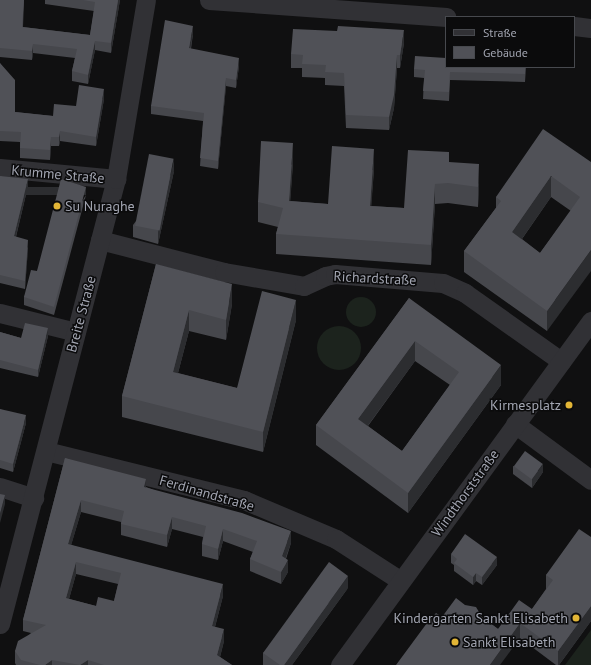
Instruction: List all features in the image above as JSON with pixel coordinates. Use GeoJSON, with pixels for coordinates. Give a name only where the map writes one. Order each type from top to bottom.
{"type":"FeatureCollection","features":[{"type":"Feature","properties":{"kind":"street","name":"Breite Straße"},"geometry":{"type":"LineString","coordinates":[[0,624],[116,179],[146,0]]}},
{"type":"Feature","properties":{"kind":"street"},"geometry":{"type":"LineString","coordinates":[[209,0],[445,17]]}},
{"type":"Feature","properties":{"kind":"street"},"geometry":{"type":"LineString","coordinates":[[575,26],[591,28]]}},
{"type":"Feature","properties":{"kind":"street","name":"Krumme Straße"},"geometry":{"type":"LineString","coordinates":[[0,168],[116,179]]}},
{"type":"Feature","properties":{"kind":"street","name":"Richardstraße"},"geometry":{"type":"LineString","coordinates":[[100,240],[224,272],[304,286],[325,276],[335,274],[443,283],[471,297],[561,361]]}},
{"type":"Feature","properties":{"kind":"street"},"geometry":{"type":"LineString","coordinates":[[0,312],[76,332]]}},
{"type":"Feature","properties":{"kind":"street","name":"Windthorststraße"},"geometry":{"type":"LineString","coordinates":[[340,665],[591,321]]}},
{"type":"Feature","properties":{"kind":"street"},"geometry":{"type":"LineString","coordinates":[[515,424],[591,480]]}},
{"type":"Feature","properties":{"kind":"street","name":"Ferdinandstraße"},"geometry":{"type":"LineString","coordinates":[[46,451],[244,500],[336,539],[401,581]]}},
{"type":"Feature","properties":{"kind":"street"},"geometry":{"type":"LineString","coordinates":[[0,487],[34,498]]}},
{"type":"Feature","properties":{"kind":"shaded area"},"geometry":{"type":"Polygon","coordinates":[[[361,297],[372,301],[376,312],[372,323],[361,327],[350,323],[346,312],[350,301],[361,297]]]}},
{"type":"Feature","properties":{"kind":"shaded area"},"geometry":{"type":"Polygon","coordinates":[[[339,326],[351,330],[357,336],[361,348],[357,360],[351,366],[339,370],[327,366],[321,360],[317,348],[321,336],[327,330],[339,326]]]}},
{"type":"Feature","properties":{"kind":"shaded area"},"geometry":{"type":"Polygon","coordinates":[[[591,630],[591,665],[565,665],[591,630]]]}},
{"type":"Feature","properties":{"kind":"building"},"geometry":{"type":"Polygon","coordinates":[[[0,0],[24,0],[22,27],[90,35],[95,2],[83,0],[118,0],[111,43],[95,41],[88,75],[72,71],[77,49],[33,44],[32,51],[0,48],[0,0]]]}},
{"type":"Feature","properties":{"kind":"building"},"geometry":{"type":"Polygon","coordinates":[[[165,20],[193,26],[189,48],[239,58],[236,80],[226,78],[218,161],[200,158],[204,113],[151,106],[165,20]]]}},
{"type":"Feature","properties":{"kind":"building"},"geometry":{"type":"Polygon","coordinates":[[[338,26],[404,30],[400,55],[397,55],[394,95],[389,117],[346,115],[344,73],[325,72],[326,65],[302,64],[303,55],[291,54],[293,29],[337,31],[338,26]]]}},
{"type":"Feature","properties":{"kind":"building"},"geometry":{"type":"Polygon","coordinates":[[[415,56],[445,58],[445,68],[525,68],[525,74],[450,72],[449,92],[423,91],[425,70],[414,69],[415,56]]]}},
{"type":"Feature","properties":{"kind":"building"},"geometry":{"type":"Polygon","coordinates":[[[0,63],[15,80],[15,112],[53,116],[54,104],[76,106],[79,85],[104,89],[96,137],[60,131],[59,137],[51,137],[50,150],[20,148],[21,132],[0,131],[0,63]]]}},
{"type":"Feature","properties":{"kind":"building"},"geometry":{"type":"Polygon","coordinates":[[[543,129],[591,162],[591,250],[547,311],[464,251],[501,201],[496,197],[543,129]],[[551,176],[512,232],[540,253],[580,197],[551,176]]]}},
{"type":"Feature","properties":{"kind":"building"},"geometry":{"type":"Polygon","coordinates":[[[261,141],[293,143],[289,201],[328,204],[332,146],[374,149],[370,206],[404,208],[408,150],[449,152],[449,162],[479,164],[478,187],[448,183],[435,184],[431,245],[276,234],[283,208],[258,202],[261,141]]]}},
{"type":"Feature","properties":{"kind":"building"},"geometry":{"type":"Polygon","coordinates":[[[149,154],[174,159],[160,230],[135,226],[149,154]]]}},
{"type":"Feature","properties":{"kind":"building"},"geometry":{"type":"Polygon","coordinates":[[[0,176],[28,179],[14,236],[28,240],[25,281],[0,275],[0,176]]]}},
{"type":"Feature","properties":{"kind":"building"},"geometry":{"type":"Polygon","coordinates":[[[61,179],[86,187],[54,307],[24,297],[31,270],[37,271],[61,179]]]}},
{"type":"Feature","properties":{"kind":"building"},"geometry":{"type":"Polygon","coordinates":[[[156,264],[232,284],[226,320],[189,310],[173,372],[237,388],[262,291],[296,300],[263,432],[122,396],[156,264]]]}},
{"type":"Feature","properties":{"kind":"building"},"geometry":{"type":"Polygon","coordinates":[[[409,298],[501,365],[408,493],[316,425],[409,298]],[[415,341],[358,419],[402,451],[459,372],[415,341]]]}},
{"type":"Feature","properties":{"kind":"building"},"geometry":{"type":"Polygon","coordinates":[[[25,323],[48,328],[38,370],[0,360],[0,332],[21,338],[25,323]]]}},
{"type":"Feature","properties":{"kind":"building"},"geometry":{"type":"Polygon","coordinates":[[[0,409],[26,415],[13,464],[0,460],[0,409]]]}},
{"type":"Feature","properties":{"kind":"building"},"geometry":{"type":"Polygon","coordinates":[[[525,451],[543,464],[532,479],[514,466],[525,451]]]}},
{"type":"Feature","properties":{"kind":"building"},"geometry":{"type":"Polygon","coordinates":[[[65,458],[146,479],[144,487],[242,513],[291,531],[282,556],[288,560],[281,572],[250,559],[257,541],[223,529],[218,549],[202,544],[206,526],[172,517],[167,535],[121,524],[124,511],[81,500],[68,544],[223,584],[212,626],[224,629],[217,655],[232,665],[104,665],[88,660],[80,665],[52,660],[45,665],[40,665],[21,660],[15,651],[18,641],[46,625],[23,620],[65,458]],[[76,562],[66,598],[96,606],[98,597],[114,601],[121,573],[76,562]]]}},
{"type":"Feature","properties":{"kind":"building"},"geometry":{"type":"Polygon","coordinates":[[[0,494],[5,495],[0,514],[0,494]]]}},
{"type":"Feature","properties":{"kind":"building"},"geometry":{"type":"Polygon","coordinates":[[[579,529],[591,537],[591,606],[558,651],[520,623],[490,665],[396,665],[427,623],[436,613],[442,617],[456,598],[465,605],[476,607],[482,617],[498,629],[519,600],[532,609],[553,580],[546,575],[579,529]]]}},
{"type":"Feature","properties":{"kind":"building"},"geometry":{"type":"Polygon","coordinates":[[[465,534],[497,557],[482,577],[476,573],[473,577],[454,563],[457,559],[451,554],[465,534]]]}},
{"type":"Feature","properties":{"kind":"building"},"geometry":{"type":"Polygon","coordinates":[[[329,562],[348,576],[284,665],[280,665],[263,653],[329,562]]]}},
{"type":"Feature","properties":{"kind":"place","name":"Su Nuraghe"},"geometry":{"type":"Point","coordinates":[57,206]}},
{"type":"Feature","properties":{"kind":"place","name":"Kirmesplatz"},"geometry":{"type":"Point","coordinates":[569,405]}},
{"type":"Feature","properties":{"kind":"place","name":"Kindergarten Sankt Elisabeth"},"geometry":{"type":"Point","coordinates":[576,618]}},
{"type":"Feature","properties":{"kind":"place","name":"Sankt Elisabeth"},"geometry":{"type":"Point","coordinates":[455,642]}}]}
